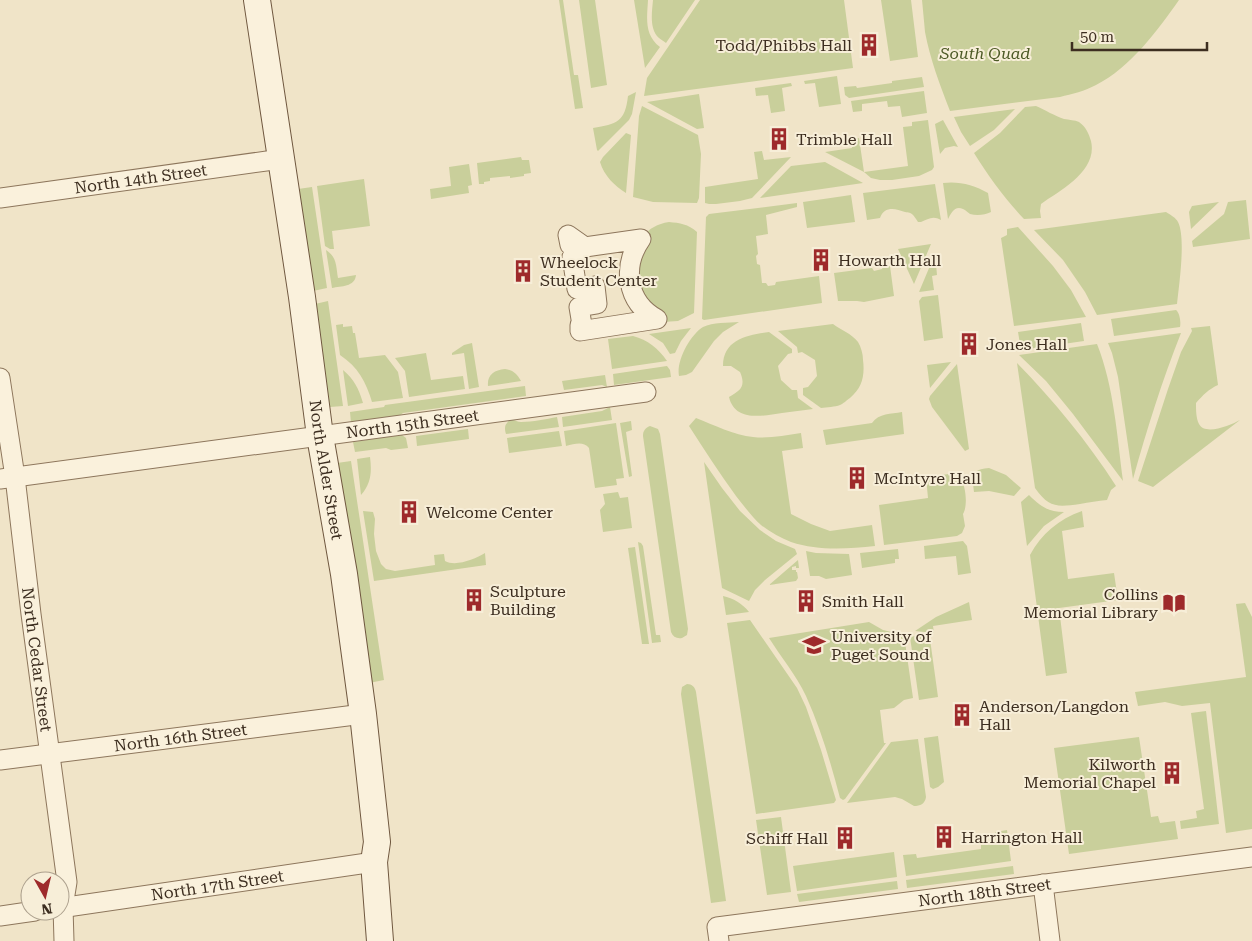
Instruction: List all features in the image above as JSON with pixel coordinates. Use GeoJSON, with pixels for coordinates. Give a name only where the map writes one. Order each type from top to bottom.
{"type":"FeatureCollection","features":[{"type":"Feature","properties":{"kind":"street","name":"North Alder Street"},"geometry":{"type":"LineString","coordinates":[[257,0],[302,297],[320,436],[344,574],[363,714],[377,842],[374,862],[380,941]]}},
{"type":"Feature","properties":{"kind":"street","name":"North 14th Street"},"geometry":{"type":"LineString","coordinates":[[0,198],[281,159]]}},
{"type":"Feature","properties":{"kind":"street"},"geometry":{"type":"LineString","coordinates":[[568,234],[585,247],[640,239],[630,263],[630,283],[636,300],[645,312],[657,319],[580,331],[580,325],[582,325],[579,307],[597,304],[594,286],[577,288],[572,256],[576,256],[575,250],[574,245],[570,246],[568,234]]}},
{"type":"Feature","properties":{"kind":"street","name":"North Cedar Street"},"geometry":{"type":"LineString","coordinates":[[0,378],[7,478],[31,614],[66,871]]}},
{"type":"Feature","properties":{"kind":"street","name":"North 15th Street"},"geometry":{"type":"LineString","coordinates":[[7,478],[646,392]]}},
{"type":"Feature","properties":{"kind":"street","name":"North 16th Street"},"geometry":{"type":"LineString","coordinates":[[0,760],[363,714]]}},
{"type":"Feature","properties":{"kind":"street","name":"North 18th Street"},"geometry":{"type":"LineString","coordinates":[[718,934],[1043,884],[1252,858]]}},
{"type":"Feature","properties":{"kind":"street","name":"North 17th Street"},"geometry":{"type":"LineString","coordinates":[[70,907],[374,862]]}},
{"type":"Feature","properties":{"kind":"street"},"geometry":{"type":"LineString","coordinates":[[1043,884],[1050,941]]}},
{"type":"Feature","properties":{"kind":"street"},"geometry":{"type":"LineString","coordinates":[[0,916],[20,913]]}},
{"type":"Feature","properties":{"kind":"street","name":"North Cedar Street"},"geometry":{"type":"LineString","coordinates":[[62,921],[64,941]]}},
{"type":"Feature","properties":{"kind":"green space"},"geometry":{"type":"Polygon","coordinates":[[[559,0],[563,0],[574,75],[578,75],[583,108],[575,109],[559,0]]]}},
{"type":"Feature","properties":{"kind":"green space"},"geometry":{"type":"Polygon","coordinates":[[[579,0],[595,0],[607,85],[591,88],[579,0]]]}},
{"type":"Feature","properties":{"kind":"green space"},"geometry":{"type":"Polygon","coordinates":[[[634,0],[648,0],[647,20],[649,32],[660,47],[645,68],[634,0]]]}},
{"type":"Feature","properties":{"kind":"green space"},"geometry":{"type":"Polygon","coordinates":[[[653,0],[695,0],[666,43],[659,38],[654,30],[652,20],[653,0]]]}},
{"type":"Feature","properties":{"kind":"green space"},"geometry":{"type":"Polygon","coordinates":[[[700,0],[844,0],[853,68],[644,96],[647,78],[700,0]]]}},
{"type":"Feature","properties":{"kind":"green space"},"geometry":{"type":"Polygon","coordinates":[[[881,0],[911,0],[918,57],[890,61],[881,0]]]}},
{"type":"Feature","properties":{"kind":"green space","name":"South Quad"},"geometry":{"type":"Polygon","coordinates":[[[922,0],[1179,0],[1162,24],[1132,59],[1108,78],[1092,87],[1060,97],[950,111],[930,52],[925,32],[922,0]]]}},
{"type":"Feature","properties":{"kind":"green space"},"geometry":{"type":"Polygon","coordinates":[[[837,76],[841,104],[819,107],[815,83],[805,84],[804,81],[837,76]]]}},
{"type":"Feature","properties":{"kind":"green space"},"geometry":{"type":"Polygon","coordinates":[[[922,77],[924,87],[849,98],[845,95],[844,87],[856,86],[857,88],[922,77]]]}},
{"type":"Feature","properties":{"kind":"green space"},"geometry":{"type":"Polygon","coordinates":[[[791,83],[792,86],[782,88],[785,111],[771,113],[768,95],[756,96],[755,88],[791,83]]]}},
{"type":"Feature","properties":{"kind":"green space"},"geometry":{"type":"Polygon","coordinates":[[[924,91],[927,113],[902,117],[900,106],[888,107],[887,101],[862,104],[862,111],[853,112],[851,101],[924,91]]]}},
{"type":"Feature","properties":{"kind":"green space"},"geometry":{"type":"Polygon","coordinates":[[[636,92],[629,120],[598,151],[593,128],[608,125],[618,120],[625,111],[628,96],[636,92]]]}},
{"type":"Feature","properties":{"kind":"green space"},"geometry":{"type":"Polygon","coordinates":[[[699,94],[704,128],[697,129],[647,102],[699,94]]]}},
{"type":"Feature","properties":{"kind":"green space"},"geometry":{"type":"Polygon","coordinates":[[[642,106],[698,135],[701,154],[699,198],[697,203],[653,202],[633,197],[639,116],[642,106]]]}},
{"type":"Feature","properties":{"kind":"green space"},"geometry":{"type":"Polygon","coordinates":[[[1036,106],[1061,118],[1077,121],[1081,124],[1091,141],[1092,152],[1084,170],[1067,186],[1041,204],[1041,218],[1024,219],[985,171],[974,153],[1000,133],[1025,107],[1036,106]]]}},
{"type":"Feature","properties":{"kind":"green space"},"geometry":{"type":"Polygon","coordinates":[[[1015,109],[994,130],[970,146],[954,117],[1015,109]]]}},
{"type":"Feature","properties":{"kind":"green space"},"geometry":{"type":"Polygon","coordinates":[[[928,120],[934,167],[932,170],[919,176],[892,180],[871,178],[864,172],[908,166],[903,127],[912,126],[912,122],[928,120]]]}},
{"type":"Feature","properties":{"kind":"green space"},"geometry":{"type":"Polygon","coordinates":[[[943,120],[958,147],[945,148],[940,154],[935,124],[943,120]]]}},
{"type":"Feature","properties":{"kind":"green space"},"geometry":{"type":"Polygon","coordinates":[[[626,133],[631,135],[626,193],[610,180],[600,162],[626,133]]]}},
{"type":"Feature","properties":{"kind":"green space"},"geometry":{"type":"Polygon","coordinates":[[[859,138],[864,172],[825,152],[852,148],[851,139],[859,138]]]}},
{"type":"Feature","properties":{"kind":"green space"},"geometry":{"type":"Polygon","coordinates":[[[762,151],[764,160],[791,157],[752,198],[716,204],[705,203],[705,187],[758,179],[754,152],[762,151]]]}},
{"type":"Feature","properties":{"kind":"green space"},"geometry":{"type":"Polygon","coordinates":[[[521,157],[522,160],[529,160],[531,173],[510,178],[510,176],[490,178],[490,181],[479,184],[477,163],[521,157]]]}},
{"type":"Feature","properties":{"kind":"green space"},"geometry":{"type":"Polygon","coordinates":[[[825,162],[863,183],[760,198],[791,166],[825,162]]]}},
{"type":"Feature","properties":{"kind":"green space"},"geometry":{"type":"Polygon","coordinates":[[[469,164],[472,185],[468,186],[469,193],[431,199],[430,189],[451,186],[449,167],[469,164]]]}},
{"type":"Feature","properties":{"kind":"green space"},"geometry":{"type":"Polygon","coordinates":[[[364,179],[370,226],[332,231],[334,249],[330,249],[325,246],[317,186],[364,179]]]}},
{"type":"Feature","properties":{"kind":"green space"},"geometry":{"type":"Polygon","coordinates":[[[943,183],[966,184],[988,193],[991,212],[975,215],[958,208],[950,214],[948,219],[943,183]]]}},
{"type":"Feature","properties":{"kind":"green space"},"geometry":{"type":"Polygon","coordinates":[[[935,184],[941,220],[933,218],[918,222],[911,213],[890,209],[884,211],[880,218],[867,220],[863,193],[935,184]]]}},
{"type":"Feature","properties":{"kind":"green space"},"geometry":{"type":"Polygon","coordinates":[[[312,187],[327,288],[313,291],[298,189],[312,187]]]}},
{"type":"Feature","properties":{"kind":"green space"},"geometry":{"type":"Polygon","coordinates":[[[851,195],[855,222],[807,228],[803,202],[851,195]]]}},
{"type":"Feature","properties":{"kind":"green space"},"geometry":{"type":"Polygon","coordinates":[[[1246,200],[1250,239],[1193,247],[1192,241],[1224,214],[1228,202],[1246,200]]]}},
{"type":"Feature","properties":{"kind":"green space"},"geometry":{"type":"Polygon","coordinates":[[[1219,202],[1191,229],[1189,212],[1192,206],[1219,202]]]}},
{"type":"Feature","properties":{"kind":"green space"},"geometry":{"type":"Polygon","coordinates":[[[797,203],[797,207],[766,215],[768,234],[756,236],[757,264],[760,265],[762,283],[766,283],[768,286],[775,285],[776,282],[819,276],[822,303],[702,319],[706,217],[709,214],[797,203]]]}},
{"type":"Feature","properties":{"kind":"green space"},"geometry":{"type":"Polygon","coordinates":[[[1166,212],[1178,222],[1182,239],[1177,304],[1097,315],[1085,292],[1063,260],[1034,230],[1166,212]]]}},
{"type":"Feature","properties":{"kind":"green space"},"geometry":{"type":"Polygon","coordinates":[[[669,222],[684,224],[697,232],[694,313],[678,321],[663,322],[636,300],[642,237],[654,227],[669,222]]]}},
{"type":"Feature","properties":{"kind":"green space"},"geometry":{"type":"Polygon","coordinates":[[[1018,227],[1053,266],[1071,290],[1086,317],[1014,326],[1001,238],[1007,235],[1007,229],[1018,227]]]}},
{"type":"Feature","properties":{"kind":"green space"},"geometry":{"type":"Polygon","coordinates":[[[931,244],[914,284],[898,249],[931,244]]]}},
{"type":"Feature","properties":{"kind":"green space"},"geometry":{"type":"Polygon","coordinates":[[[326,250],[334,259],[338,278],[356,275],[353,282],[332,288],[326,250]]]}},
{"type":"Feature","properties":{"kind":"green space"},"geometry":{"type":"Polygon","coordinates":[[[934,260],[937,275],[932,276],[934,290],[919,292],[932,261],[934,260]]]}},
{"type":"Feature","properties":{"kind":"green space"},"geometry":{"type":"Polygon","coordinates":[[[890,266],[894,296],[864,302],[838,301],[834,273],[872,268],[874,271],[890,266]]]}},
{"type":"Feature","properties":{"kind":"green space"},"geometry":{"type":"Polygon","coordinates":[[[938,295],[943,338],[924,341],[919,301],[922,297],[938,295]]]}},
{"type":"Feature","properties":{"kind":"green space"},"geometry":{"type":"Polygon","coordinates":[[[328,301],[343,406],[330,407],[315,304],[328,301]]]}},
{"type":"Feature","properties":{"kind":"green space"},"geometry":{"type":"Polygon","coordinates":[[[1176,310],[1180,318],[1180,327],[1114,336],[1111,319],[1176,310]]]}},
{"type":"Feature","properties":{"kind":"green space"},"geometry":{"type":"Polygon","coordinates":[[[739,322],[723,332],[714,341],[692,372],[679,376],[682,356],[689,342],[698,331],[711,324],[739,322]]]}},
{"type":"Feature","properties":{"kind":"green space"},"geometry":{"type":"Polygon","coordinates":[[[1081,323],[1084,341],[1021,350],[1018,332],[1081,323]]]}},
{"type":"Feature","properties":{"kind":"green space"},"geometry":{"type":"Polygon","coordinates":[[[343,324],[343,327],[352,326],[359,358],[385,355],[398,372],[403,398],[372,402],[360,376],[352,365],[340,355],[336,325],[343,324]]]}},
{"type":"Feature","properties":{"kind":"green space"},"geometry":{"type":"Polygon","coordinates":[[[833,324],[850,334],[858,342],[863,355],[863,376],[860,386],[844,403],[821,408],[803,395],[803,388],[808,387],[817,376],[815,360],[802,352],[798,353],[797,347],[778,331],[833,324]]]}},
{"type":"Feature","properties":{"kind":"green space"},"geometry":{"type":"Polygon","coordinates":[[[1210,326],[1218,385],[1206,392],[1196,403],[1198,422],[1202,427],[1212,429],[1225,427],[1240,420],[1153,487],[1138,481],[1181,352],[1192,331],[1191,328],[1210,326]]]}},
{"type":"Feature","properties":{"kind":"green space"},"geometry":{"type":"Polygon","coordinates":[[[691,328],[675,353],[670,354],[663,343],[649,334],[691,328]]]}},
{"type":"Feature","properties":{"kind":"green space"},"geometry":{"type":"Polygon","coordinates":[[[769,332],[792,349],[792,353],[788,354],[778,366],[781,380],[792,390],[797,390],[798,398],[813,409],[750,416],[743,414],[732,405],[729,397],[739,390],[742,381],[740,372],[731,366],[723,366],[727,350],[732,344],[745,337],[769,332]]]}},
{"type":"Feature","properties":{"kind":"green space"},"geometry":{"type":"Polygon","coordinates":[[[1181,333],[1155,405],[1133,479],[1118,377],[1108,343],[1181,333]]]}},
{"type":"Feature","properties":{"kind":"green space"},"geometry":{"type":"Polygon","coordinates":[[[633,336],[652,345],[667,361],[612,369],[608,339],[633,336]]]}},
{"type":"Feature","properties":{"kind":"green space"},"geometry":{"type":"Polygon","coordinates":[[[472,343],[479,387],[469,389],[464,353],[452,355],[452,353],[464,345],[472,343]]]}},
{"type":"Feature","properties":{"kind":"green space"},"geometry":{"type":"Polygon","coordinates":[[[1097,344],[1111,394],[1123,481],[1046,381],[1019,355],[1097,344]]]}},
{"type":"Feature","properties":{"kind":"green space"},"geometry":{"type":"Polygon","coordinates":[[[426,353],[431,380],[463,376],[465,389],[409,397],[405,371],[395,358],[426,353]]]}},
{"type":"Feature","properties":{"kind":"green space"},"geometry":{"type":"Polygon","coordinates":[[[951,362],[930,388],[927,365],[951,362]]]}},
{"type":"Feature","properties":{"kind":"green space"},"geometry":{"type":"Polygon","coordinates":[[[1017,363],[1070,422],[1116,486],[1111,490],[1107,500],[1059,506],[1049,503],[1035,488],[1017,363]]]}},
{"type":"Feature","properties":{"kind":"green space"},"geometry":{"type":"Polygon","coordinates":[[[957,364],[969,449],[965,451],[932,407],[929,399],[957,364]]]}},
{"type":"Feature","properties":{"kind":"green space"},"geometry":{"type":"Polygon","coordinates":[[[667,366],[671,377],[614,385],[613,374],[667,366]]]}},
{"type":"Feature","properties":{"kind":"green space"},"geometry":{"type":"Polygon","coordinates":[[[505,369],[518,376],[521,381],[488,386],[492,374],[505,369]]]}},
{"type":"Feature","properties":{"kind":"green space"},"geometry":{"type":"Polygon","coordinates":[[[343,370],[356,385],[363,403],[348,406],[343,370]]]}},
{"type":"Feature","properties":{"kind":"green space"},"geometry":{"type":"Polygon","coordinates":[[[605,375],[607,387],[602,385],[564,390],[562,381],[605,375]]]}},
{"type":"Feature","properties":{"kind":"green space"},"geometry":{"type":"Polygon","coordinates":[[[525,386],[526,396],[403,413],[399,416],[351,423],[350,412],[384,407],[385,405],[525,386]]]}},
{"type":"Feature","properties":{"kind":"green space"},"geometry":{"type":"Polygon","coordinates":[[[610,407],[612,420],[563,427],[562,417],[602,411],[610,407]]]}},
{"type":"Feature","properties":{"kind":"green space"},"geometry":{"type":"Polygon","coordinates":[[[902,412],[904,434],[826,445],[823,430],[872,423],[878,417],[902,412]]]}},
{"type":"Feature","properties":{"kind":"green space"},"geometry":{"type":"Polygon","coordinates":[[[557,417],[559,427],[506,434],[505,426],[510,420],[526,422],[557,417]]]}},
{"type":"Feature","properties":{"kind":"green space"},"geometry":{"type":"Polygon","coordinates":[[[696,418],[731,432],[753,437],[801,433],[803,448],[782,451],[791,514],[830,531],[872,525],[875,546],[812,547],[791,542],[764,528],[736,496],[689,426],[696,418]]]}},
{"type":"Feature","properties":{"kind":"green space"},"geometry":{"type":"Polygon","coordinates":[[[631,421],[632,430],[626,432],[632,476],[629,477],[620,423],[631,421]]]}},
{"type":"Feature","properties":{"kind":"green space"},"geometry":{"type":"Polygon","coordinates":[[[616,423],[624,478],[616,479],[617,485],[595,488],[589,448],[581,444],[566,446],[564,431],[616,423]]]}},
{"type":"Feature","properties":{"kind":"green space"},"geometry":{"type":"Polygon","coordinates":[[[650,426],[658,429],[660,434],[688,629],[687,635],[682,638],[675,637],[671,632],[643,436],[645,430],[650,426]]]}},
{"type":"Feature","properties":{"kind":"green space"},"geometry":{"type":"Polygon","coordinates":[[[468,429],[469,439],[417,446],[416,436],[468,429]]]}},
{"type":"Feature","properties":{"kind":"green space"},"geometry":{"type":"Polygon","coordinates":[[[559,431],[562,446],[509,453],[507,438],[559,431]]]}},
{"type":"Feature","properties":{"kind":"green space"},"geometry":{"type":"Polygon","coordinates":[[[402,435],[406,438],[408,448],[391,450],[386,448],[355,452],[353,442],[402,435]]]}},
{"type":"Feature","properties":{"kind":"green space"},"geometry":{"type":"Polygon","coordinates":[[[370,457],[370,478],[367,487],[361,495],[357,459],[370,457]]]}},
{"type":"Feature","properties":{"kind":"green space"},"geometry":{"type":"Polygon","coordinates":[[[351,461],[384,680],[369,683],[337,463],[351,461]]]}},
{"type":"Feature","properties":{"kind":"green space"},"geometry":{"type":"Polygon","coordinates":[[[704,462],[740,511],[760,530],[776,541],[795,549],[797,554],[765,580],[755,590],[749,601],[722,588],[704,462]]]}},
{"type":"Feature","properties":{"kind":"green space"},"geometry":{"type":"Polygon","coordinates":[[[989,468],[1006,475],[1021,488],[1014,496],[989,491],[974,492],[974,474],[979,470],[989,468]]]}},
{"type":"Feature","properties":{"kind":"green space"},"geometry":{"type":"Polygon","coordinates":[[[949,474],[960,478],[965,490],[966,501],[963,514],[965,526],[962,533],[957,536],[884,545],[879,505],[928,498],[926,477],[949,474]]]}},
{"type":"Feature","properties":{"kind":"green space"},"geometry":{"type":"Polygon","coordinates":[[[618,492],[620,498],[628,497],[632,528],[603,532],[600,510],[605,504],[603,494],[618,492]]]}},
{"type":"Feature","properties":{"kind":"green space"},"geometry":{"type":"Polygon","coordinates":[[[1029,495],[1045,508],[1064,512],[1044,526],[1027,546],[1021,502],[1029,495]]]}},
{"type":"Feature","properties":{"kind":"green space"},"geometry":{"type":"Polygon","coordinates":[[[363,511],[373,512],[376,551],[381,564],[386,569],[395,571],[435,565],[434,555],[444,554],[445,561],[460,563],[485,553],[486,565],[374,581],[363,511]]]}},
{"type":"Feature","properties":{"kind":"green space"},"geometry":{"type":"Polygon","coordinates":[[[1082,511],[1084,527],[1062,531],[1068,579],[1114,573],[1118,600],[1059,608],[1067,673],[1046,676],[1030,555],[1034,547],[1052,528],[1066,518],[1082,511]]]}},
{"type":"Feature","properties":{"kind":"green space"},"geometry":{"type":"Polygon","coordinates":[[[963,541],[967,546],[971,573],[958,575],[956,556],[925,559],[924,546],[963,541]]]}},
{"type":"Feature","properties":{"kind":"green space"},"geometry":{"type":"Polygon","coordinates":[[[638,542],[643,546],[656,635],[660,635],[661,642],[652,643],[638,542]]]}},
{"type":"Feature","properties":{"kind":"green space"},"geometry":{"type":"Polygon","coordinates":[[[635,547],[649,644],[642,644],[628,548],[635,547]]]}},
{"type":"Feature","properties":{"kind":"green space"},"geometry":{"type":"Polygon","coordinates":[[[898,549],[899,559],[895,559],[895,563],[862,568],[860,553],[898,549]]]}},
{"type":"Feature","properties":{"kind":"green space"},"geometry":{"type":"Polygon","coordinates":[[[806,551],[849,554],[852,575],[826,579],[819,576],[810,576],[806,551]]]}},
{"type":"Feature","properties":{"kind":"green space"},"geometry":{"type":"Polygon","coordinates":[[[798,560],[799,568],[796,568],[796,566],[792,567],[792,570],[797,572],[798,578],[796,581],[769,585],[798,560]]]}},
{"type":"Feature","properties":{"kind":"green space"},"geometry":{"type":"Polygon","coordinates":[[[723,596],[744,606],[749,612],[726,615],[723,596]]]}},
{"type":"Feature","properties":{"kind":"green space"},"geometry":{"type":"Polygon","coordinates":[[[969,602],[972,620],[933,626],[934,633],[915,631],[936,617],[969,602]]]}},
{"type":"Feature","properties":{"kind":"green space"},"geometry":{"type":"Polygon","coordinates":[[[1245,603],[1252,617],[1252,829],[1226,833],[1210,703],[1182,706],[1165,702],[1138,706],[1135,692],[1246,677],[1236,604],[1245,603]]]}},
{"type":"Feature","properties":{"kind":"green space"},"geometry":{"type":"Polygon","coordinates":[[[750,620],[797,688],[806,707],[836,800],[834,803],[756,814],[727,623],[750,620]]]}},
{"type":"Feature","properties":{"kind":"green space"},"geometry":{"type":"Polygon","coordinates":[[[869,622],[883,630],[904,635],[913,698],[904,700],[894,708],[880,710],[884,743],[886,743],[843,800],[840,798],[825,747],[806,696],[769,638],[869,622]]]}},
{"type":"Feature","properties":{"kind":"green space"},"geometry":{"type":"Polygon","coordinates":[[[910,637],[930,639],[938,697],[919,700],[910,637]]]}},
{"type":"Feature","properties":{"kind":"green space"},"geometry":{"type":"Polygon","coordinates":[[[687,684],[693,686],[696,692],[726,901],[711,903],[681,694],[682,687],[687,684]]]}},
{"type":"Feature","properties":{"kind":"green space"},"geometry":{"type":"Polygon","coordinates":[[[1206,711],[1219,824],[1181,829],[1180,821],[1197,818],[1196,811],[1204,809],[1191,713],[1206,711]]]}},
{"type":"Feature","properties":{"kind":"green space"},"geometry":{"type":"Polygon","coordinates":[[[938,736],[944,782],[933,789],[930,787],[924,738],[938,736]]]}},
{"type":"Feature","properties":{"kind":"green space"},"geometry":{"type":"Polygon","coordinates":[[[1139,737],[1151,817],[1158,816],[1160,823],[1175,821],[1178,839],[1069,854],[1054,748],[1139,737]]]}},
{"type":"Feature","properties":{"kind":"green space"},"geometry":{"type":"Polygon","coordinates":[[[918,739],[926,797],[923,803],[914,806],[895,797],[847,803],[891,742],[918,739]]]}},
{"type":"Feature","properties":{"kind":"green space"},"geometry":{"type":"Polygon","coordinates":[[[781,817],[791,892],[767,895],[756,820],[781,817]]]}},
{"type":"Feature","properties":{"kind":"green space"},"geometry":{"type":"Polygon","coordinates":[[[1007,830],[1011,861],[906,876],[903,855],[916,854],[917,858],[981,849],[981,844],[996,842],[995,832],[1007,830]]]}},
{"type":"Feature","properties":{"kind":"green space"},"geometry":{"type":"Polygon","coordinates":[[[894,852],[897,877],[797,891],[793,866],[894,852]]]}},
{"type":"Feature","properties":{"kind":"green space"},"geometry":{"type":"Polygon","coordinates":[[[1013,866],[1014,874],[907,888],[906,880],[1013,866]]]}},
{"type":"Feature","properties":{"kind":"green space"},"geometry":{"type":"Polygon","coordinates":[[[897,881],[898,889],[799,902],[797,894],[897,881]]]}},
{"type":"Feature","properties":{"kind":"place","name":"Todd/Phibbs Hall"},"geometry":{"type":"Point","coordinates":[869,45]}},
{"type":"Feature","properties":{"kind":"place","name":"Trimble Hall"},"geometry":{"type":"Point","coordinates":[779,139]}},
{"type":"Feature","properties":{"kind":"place","name":"Howarth Hall"},"geometry":{"type":"Point","coordinates":[821,260]}},
{"type":"Feature","properties":{"kind":"place","name":"Wheelock Student Center"},"geometry":{"type":"Point","coordinates":[523,271]}},
{"type":"Feature","properties":{"kind":"place","name":"Jones Hall"},"geometry":{"type":"Point","coordinates":[969,344]}},
{"type":"Feature","properties":{"kind":"place","name":"McIntyre Hall"},"geometry":{"type":"Point","coordinates":[857,478]}},
{"type":"Feature","properties":{"kind":"place","name":"Welcome Center"},"geometry":{"type":"Point","coordinates":[409,512]}},
{"type":"Feature","properties":{"kind":"place","name":"Sculpture Building"},"geometry":{"type":"Point","coordinates":[474,600]}},
{"type":"Feature","properties":{"kind":"place","name":"Smith Hall"},"geometry":{"type":"Point","coordinates":[806,601]}},
{"type":"Feature","properties":{"kind":"place","name":"Collins Memorial Library"},"geometry":{"type":"Point","coordinates":[1174,603]}},
{"type":"Feature","properties":{"kind":"place","name":"University of Puget Sound"},"geometry":{"type":"Point","coordinates":[814,645]}},
{"type":"Feature","properties":{"kind":"place","name":"Anderson/Langdon Hall"},"geometry":{"type":"Point","coordinates":[962,715]}},
{"type":"Feature","properties":{"kind":"place","name":"Kilworth Memorial Chapel"},"geometry":{"type":"Point","coordinates":[1172,773]}},
{"type":"Feature","properties":{"kind":"place","name":"Harrington Hall"},"geometry":{"type":"Point","coordinates":[944,837]}},
{"type":"Feature","properties":{"kind":"place","name":"Schiff Hall"},"geometry":{"type":"Point","coordinates":[845,838]}}]}
